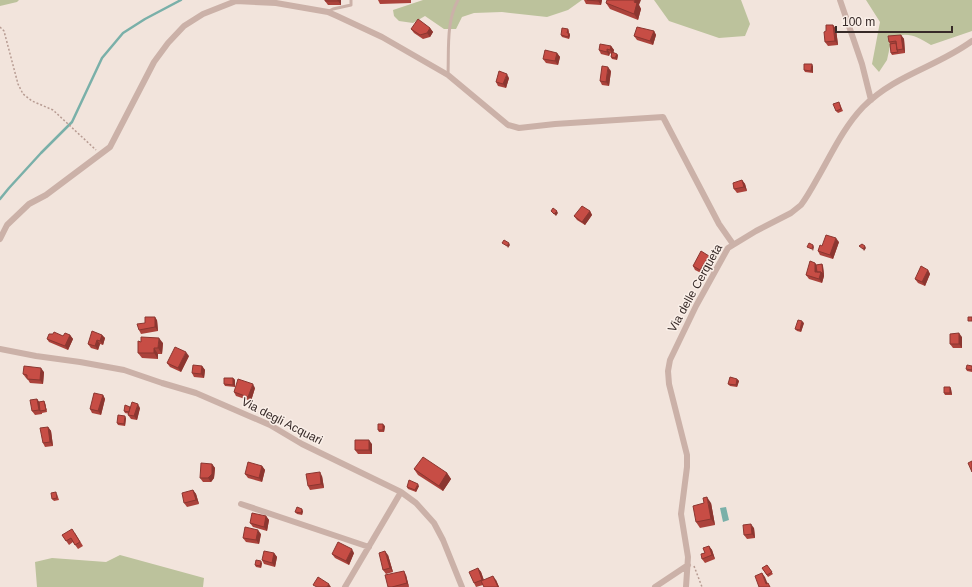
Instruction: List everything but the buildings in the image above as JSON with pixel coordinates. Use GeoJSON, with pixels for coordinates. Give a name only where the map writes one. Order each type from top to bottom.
{"type":"FeatureCollection","features":[{"type":"Feature","properties":{"kind":"street"},"geometry":{"type":"LineString","coordinates":[[840,0],[861,60],[871,100]]}},
{"type":"Feature","properties":{"kind":"street"},"geometry":{"type":"LineString","coordinates":[[0,239],[8,225],[29,204],[46,195],[110,147],[158,57],[168,43],[184,26],[203,14],[236,1],[276,3],[328,12],[382,37],[448,76],[508,125],[519,128],[663,116],[718,224],[733,244]]}},
{"type":"Feature","properties":{"kind":"street","name":"Via delle Cerqueta"},"geometry":{"type":"LineString","coordinates":[[686,587],[688,557],[681,514],[687,467],[687,455],[670,389],[668,368],[670,360],[696,306],[724,253],[733,244],[801,205],[847,128],[857,114],[871,100],[898,80],[952,53],[972,41]]}},
{"type":"Feature","properties":{"kind":"street","name":"Via degli Acquari"},"geometry":{"type":"LineString","coordinates":[[0,349],[124,370],[196,393],[270,425],[298,442],[401,492],[416,503],[434,523],[443,540],[462,587]]}},
{"type":"Feature","properties":{"kind":"street"},"geometry":{"type":"LineString","coordinates":[[345,587],[401,492]]}},
{"type":"Feature","properties":{"kind":"street"},"geometry":{"type":"LineString","coordinates":[[241,504],[369,547]]}},
{"type":"Feature","properties":{"kind":"street"},"geometry":{"type":"LineString","coordinates":[[655,587],[688,565]]}},
{"type":"Feature","properties":{"kind":"lane"},"geometry":{"type":"LineString","coordinates":[[328,12],[333,9],[351,5],[351,0]]}},
{"type":"Feature","properties":{"kind":"lane"},"geometry":{"type":"LineString","coordinates":[[448,76],[451,20],[458,0]]}},
{"type":"Feature","properties":{"kind":"path"},"geometry":{"type":"LineString","coordinates":[[0,27],[4,31],[18,84],[23,94],[32,101],[53,110],[100,154]]}},
{"type":"Feature","properties":{"kind":"path"},"geometry":{"type":"LineString","coordinates":[[688,565],[693,565],[697,571],[702,587]]}},
{"type":"Feature","properties":{"kind":"green space"},"geometry":{"type":"Polygon","coordinates":[[[0,0],[19,0],[17,2],[0,6],[0,0]]]}},
{"type":"Feature","properties":{"kind":"green space"},"geometry":{"type":"Polygon","coordinates":[[[423,0],[582,0],[568,10],[547,17],[502,12],[474,13],[462,17],[456,29],[444,29],[425,16],[413,23],[399,21],[394,16],[393,10],[423,0]]]}},
{"type":"Feature","properties":{"kind":"green space"},"geometry":{"type":"Polygon","coordinates":[[[654,0],[741,0],[750,24],[745,36],[719,38],[669,21],[654,0]]]}},
{"type":"Feature","properties":{"kind":"green space"},"geometry":{"type":"Polygon","coordinates":[[[866,0],[972,0],[972,31],[931,45],[921,39],[908,35],[892,37],[887,60],[879,72],[872,64],[880,22],[866,0]]]}},
{"type":"Feature","properties":{"kind":"green space"},"geometry":{"type":"Polygon","coordinates":[[[120,555],[204,578],[203,587],[37,587],[35,562],[52,558],[106,562],[120,555]]]}},
{"type":"Feature","properties":{"kind":"water"},"geometry":{"type":"Polygon","coordinates":[[[726,507],[729,520],[723,522],[720,508],[726,507]]]}},
{"type":"Feature","properties":{"kind":"waterway"},"geometry":{"type":"LineString","coordinates":[[0,199],[41,153],[72,122],[102,58],[123,33],[145,19],[181,0]]}}]}
